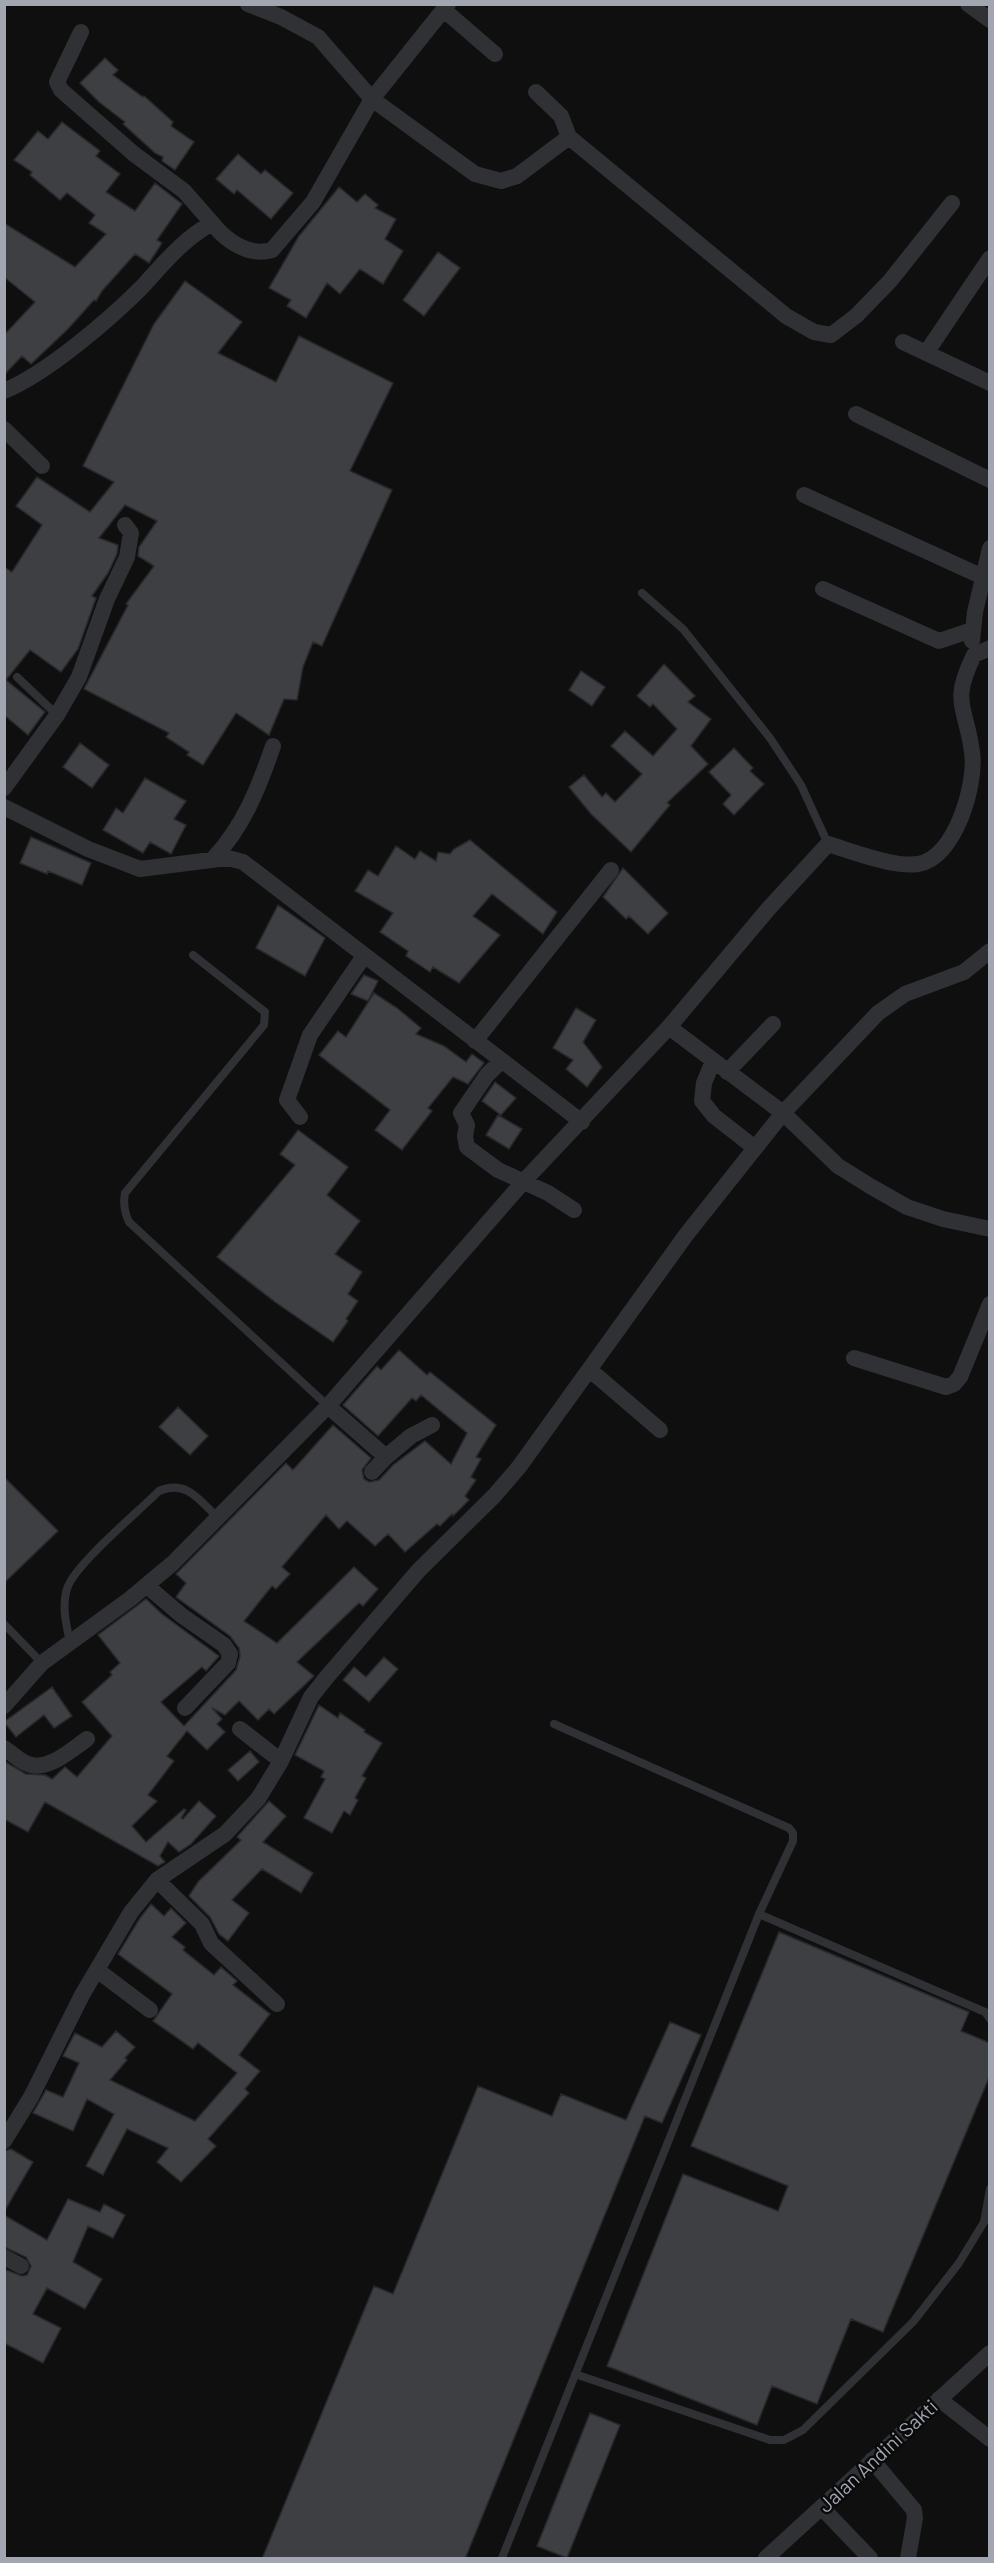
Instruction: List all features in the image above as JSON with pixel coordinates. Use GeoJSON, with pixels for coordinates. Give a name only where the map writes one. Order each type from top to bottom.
{"type":"FeatureCollection","features":[{"type":"Feature","properties":{"kind":"street"},"geometry":{"type":"LineString","coordinates":[[248,4],[281,17],[318,37],[372,99],[475,174],[501,181],[517,176],[531,168],[569,137]]}},
{"type":"Feature","properties":{"kind":"street"},"geometry":{"type":"LineString","coordinates":[[968,4],[990,20]]}},
{"type":"Feature","properties":{"kind":"street"},"geometry":{"type":"LineString","coordinates":[[81,32],[57,82],[61,90],[134,154],[184,191],[220,232],[248,251],[263,253],[272,250],[313,202],[372,99],[446,7],[495,54]]}},
{"type":"Feature","properties":{"kind":"street"},"geometry":{"type":"LineString","coordinates":[[536,92],[561,116],[569,137],[786,316],[814,332],[831,335],[875,297],[952,202]]}},
{"type":"Feature","properties":{"kind":"street"},"geometry":{"type":"LineString","coordinates":[[4,391],[51,364],[139,290],[190,236],[212,223]]}},
{"type":"Feature","properties":{"kind":"street"},"geometry":{"type":"LineString","coordinates":[[926,353],[990,258]]}},
{"type":"Feature","properties":{"kind":"street"},"geometry":{"type":"LineString","coordinates":[[903,342],[990,383]]}},
{"type":"Feature","properties":{"kind":"street"},"geometry":{"type":"LineString","coordinates":[[856,414],[990,480]]}},
{"type":"Feature","properties":{"kind":"street"},"geometry":{"type":"LineString","coordinates":[[4,429],[42,466]]}},
{"type":"Feature","properties":{"kind":"street"},"geometry":{"type":"LineString","coordinates":[[804,495],[983,577]]}},
{"type":"Feature","properties":{"kind":"street"},"geometry":{"type":"LineString","coordinates":[[4,788],[57,715],[79,677],[107,599],[127,557],[131,533],[125,525]]}},
{"type":"Feature","properties":{"kind":"street"},"geometry":{"type":"LineString","coordinates":[[4,1706],[42,1663],[147,1586],[218,1518],[328,1406],[524,1181],[669,1027],[770,907],[828,844],[886,861],[918,864],[936,855],[956,831],[967,796],[973,753],[959,692],[974,655],[972,630],[990,548]]}},
{"type":"Feature","properties":{"kind":"street"},"geometry":{"type":"LineString","coordinates":[[823,589],[939,641],[972,630]]}},
{"type":"Feature","properties":{"kind":"street"},"geometry":{"type":"LineString","coordinates":[[974,655],[990,648]]}},
{"type":"Feature","properties":{"kind":"street"},"geometry":{"type":"LineString","coordinates":[[212,860],[236,829],[255,796],[273,746]]}},
{"type":"Feature","properties":{"kind":"street"},"geometry":{"type":"LineString","coordinates":[[4,807],[88,849],[140,869],[212,860],[232,859],[243,862],[582,1122]]}},
{"type":"Feature","properties":{"kind":"street"},"geometry":{"type":"LineString","coordinates":[[474,1041],[611,870]]}},
{"type":"Feature","properties":{"kind":"street"},"geometry":{"type":"LineString","coordinates":[[4,2141],[31,2097],[131,1912],[157,1880],[225,1834],[258,1799],[281,1761],[311,1696],[419,1570],[494,1496],[519,1467],[686,1235],[783,1113],[878,1013],[905,994],[964,972],[990,951]]}},
{"type":"Feature","properties":{"kind":"street"},"geometry":{"type":"LineString","coordinates":[[300,1117],[287,1100],[294,1075],[310,1035],[364,956]]}},
{"type":"Feature","properties":{"kind":"street"},"geometry":{"type":"LineString","coordinates":[[727,1072],[773,1024]]}},
{"type":"Feature","properties":{"kind":"street"},"geometry":{"type":"LineString","coordinates":[[669,1027],[783,1113],[838,1166],[898,1202],[943,1220],[990,1229]]}},
{"type":"Feature","properties":{"kind":"street"},"geometry":{"type":"LineString","coordinates":[[501,1061],[487,1075],[461,1113],[467,1125],[465,1136],[467,1147],[498,1170],[548,1193],[574,1210]]}},
{"type":"Feature","properties":{"kind":"street"},"geometry":{"type":"LineString","coordinates":[[713,1061],[704,1083],[702,1101],[714,1116],[756,1148]]}},
{"type":"Feature","properties":{"kind":"street"},"geometry":{"type":"LineString","coordinates":[[854,1358],[946,1387],[954,1384],[960,1377],[990,1304]]}},
{"type":"Feature","properties":{"kind":"street"},"geometry":{"type":"LineString","coordinates":[[590,1370],[660,1430]]}},
{"type":"Feature","properties":{"kind":"street"},"geometry":{"type":"LineString","coordinates":[[328,1406],[386,1457]]}},
{"type":"Feature","properties":{"kind":"street"},"geometry":{"type":"LineString","coordinates":[[372,1472],[411,1436],[432,1425]]}},
{"type":"Feature","properties":{"kind":"street"},"geometry":{"type":"LineString","coordinates":[[147,1586],[181,1615],[224,1645],[230,1654],[228,1663],[184,1708]]}},
{"type":"Feature","properties":{"kind":"street"},"geometry":{"type":"LineString","coordinates":[[240,1729],[281,1761]]}},
{"type":"Feature","properties":{"kind":"street"},"geometry":{"type":"LineString","coordinates":[[4,1748],[22,1761],[39,1766],[52,1762],[87,1739]]}},
{"type":"Feature","properties":{"kind":"street"},"geometry":{"type":"LineString","coordinates":[[157,1880],[202,1924],[211,1943],[277,2004]]}},
{"type":"Feature","properties":{"kind":"street"},"geometry":{"type":"LineString","coordinates":[[98,1970],[150,2010]]}},
{"type":"Feature","properties":{"kind":"street"},"geometry":{"type":"LineString","coordinates":[[4,2257],[21,2266]]}},
{"type":"Feature","properties":{"kind":"street","name":"Jalan Andini Sakti"},"geometry":{"type":"LineString","coordinates":[[766,2559],[990,2353]]}},
{"type":"Feature","properties":{"kind":"street"},"geometry":{"type":"LineString","coordinates":[[939,2399],[990,2439]]}},
{"type":"Feature","properties":{"kind":"street"},"geometry":{"type":"LineString","coordinates":[[872,2460],[914,2510],[915,2518],[908,2559]]}},
{"type":"Feature","properties":{"kind":"street"},"geometry":{"type":"LineString","coordinates":[[822,2508],[870,2559]]}},
{"type":"Feature","properties":{"kind":"lane"},"geometry":{"type":"LineString","coordinates":[[642,593],[683,629],[770,738],[801,785],[828,844]]}},
{"type":"Feature","properties":{"kind":"lane"},"geometry":{"type":"LineString","coordinates":[[16,677],[57,715]]}},
{"type":"Feature","properties":{"kind":"lane"},"geometry":{"type":"LineString","coordinates":[[193,955],[265,1012],[266,1018],[264,1025],[125,1193],[123,1203],[125,1214],[129,1222],[328,1406]]}},
{"type":"Feature","properties":{"kind":"lane"},"geometry":{"type":"LineString","coordinates":[[70,1642],[64,1615],[68,1586],[83,1565],[159,1491],[170,1486],[180,1486],[190,1492],[218,1518]]}},
{"type":"Feature","properties":{"kind":"lane"},"geometry":{"type":"LineString","coordinates":[[4,1624],[42,1663]]}},
{"type":"Feature","properties":{"kind":"lane"},"geometry":{"type":"LineString","coordinates":[[502,2559],[759,1914],[793,1841],[789,1828],[554,1724]]}},
{"type":"Feature","properties":{"kind":"lane"},"geometry":{"type":"LineString","coordinates":[[759,1914],[985,2012],[990,2019]]}},
{"type":"Feature","properties":{"kind":"lane"},"geometry":{"type":"LineString","coordinates":[[575,2374],[770,2440],[784,2440],[803,2430],[913,2322],[959,2263],[984,2222],[990,2189]]}},
{"type":"Feature","properties":{"kind":"building"},"geometry":{"type":"Polygon","coordinates":[[[105,58],[118,70],[113,75],[144,96],[173,122],[171,126],[194,142],[175,170],[162,161],[163,157],[155,153],[123,124],[125,122],[99,102],[80,83],[105,58]]]}},
{"type":"Feature","properties":{"kind":"building"},"geometry":{"type":"Polygon","coordinates":[[[62,122],[100,151],[96,156],[120,174],[106,192],[135,211],[155,183],[182,204],[157,240],[162,243],[149,263],[135,254],[96,301],[94,300],[68,329],[31,364],[22,356],[4,375],[4,335],[35,302],[4,277],[4,223],[75,267],[106,234],[89,223],[95,215],[67,193],[60,200],[30,175],[32,172],[14,160],[38,131],[48,139],[62,122]]]}},
{"type":"Feature","properties":{"kind":"building"},"geometry":{"type":"Polygon","coordinates":[[[238,154],[261,174],[265,170],[293,193],[271,219],[237,190],[234,194],[216,179],[238,154]]]}},
{"type":"Feature","properties":{"kind":"building"},"geometry":{"type":"Polygon","coordinates":[[[339,187],[357,202],[365,194],[378,205],[375,208],[396,219],[385,239],[403,251],[383,284],[360,269],[340,294],[327,283],[306,318],[287,306],[291,300],[269,288],[299,236],[339,187]]]}},
{"type":"Feature","properties":{"kind":"building"},"geometry":{"type":"Polygon","coordinates":[[[438,252],[460,268],[424,316],[403,300],[438,252]]]}},
{"type":"Feature","properties":{"kind":"building"},"geometry":{"type":"Polygon","coordinates":[[[185,281],[242,322],[218,353],[276,382],[299,336],[393,383],[350,471],[392,490],[322,646],[313,642],[303,667],[297,700],[284,699],[269,735],[236,713],[203,765],[187,755],[189,752],[166,737],[169,733],[84,689],[128,605],[126,604],[154,566],[138,556],[139,547],[157,521],[125,505],[99,538],[118,545],[117,554],[108,573],[92,596],[96,598],[78,649],[61,672],[30,650],[6,680],[45,712],[28,735],[4,715],[4,567],[12,572],[42,525],[16,506],[37,477],[90,512],[114,482],[83,466],[154,324],[185,281]]]}},
{"type":"Feature","properties":{"kind":"building"},"geometry":{"type":"Polygon","coordinates":[[[664,664],[695,696],[688,702],[711,719],[691,746],[708,764],[667,803],[670,805],[631,852],[591,814],[569,787],[584,775],[602,797],[606,793],[615,802],[642,774],[611,746],[625,731],[653,756],[677,729],[653,704],[650,707],[637,696],[664,664]]]}},
{"type":"Feature","properties":{"kind":"building"},"geometry":{"type":"Polygon","coordinates":[[[581,671],[605,687],[592,706],[569,690],[581,671]]]}},
{"type":"Feature","properties":{"kind":"building"},"geometry":{"type":"Polygon","coordinates":[[[80,743],[109,765],[92,788],[63,767],[80,743]]]}},
{"type":"Feature","properties":{"kind":"building"},"geometry":{"type":"Polygon","coordinates":[[[734,748],[753,768],[750,771],[764,784],[734,815],[723,804],[731,795],[709,772],[734,748]]]}},
{"type":"Feature","properties":{"kind":"building"},"geometry":{"type":"Polygon","coordinates":[[[145,778],[186,801],[174,819],[186,825],[171,854],[150,842],[143,853],[103,830],[116,808],[123,813],[145,778]]]}},
{"type":"Feature","properties":{"kind":"building"},"geometry":{"type":"Polygon","coordinates":[[[31,837],[91,863],[82,885],[48,871],[47,874],[20,863],[31,837]]]}},
{"type":"Feature","properties":{"kind":"building"},"geometry":{"type":"Polygon","coordinates":[[[470,840],[557,912],[543,934],[492,894],[473,916],[500,935],[459,983],[433,967],[430,972],[406,956],[408,951],[380,932],[393,913],[355,891],[368,870],[378,876],[396,846],[415,859],[420,851],[436,861],[438,852],[450,854],[454,849],[470,840]]]}},
{"type":"Feature","properties":{"kind":"building"},"geometry":{"type":"Polygon","coordinates":[[[623,868],[668,913],[648,934],[629,916],[626,919],[603,897],[623,868]]]}},
{"type":"Feature","properties":{"kind":"building"},"geometry":{"type":"Polygon","coordinates":[[[278,905],[325,938],[305,976],[256,948],[278,905]]]}},
{"type":"Feature","properties":{"kind":"building"},"geometry":{"type":"Polygon","coordinates":[[[364,975],[378,981],[368,1001],[351,994],[364,975]]]}},
{"type":"Feature","properties":{"kind":"building"},"geometry":{"type":"Polygon","coordinates":[[[374,993],[421,1028],[416,1034],[444,1046],[466,1062],[472,1054],[484,1063],[468,1084],[453,1077],[428,1108],[432,1111],[402,1150],[375,1130],[390,1110],[319,1055],[338,1031],[346,1037],[374,993]]]}},
{"type":"Feature","properties":{"kind":"building"},"geometry":{"type":"Polygon","coordinates":[[[576,1008],[596,1020],[583,1042],[602,1067],[587,1087],[566,1069],[573,1060],[553,1048],[576,1008]]]}},
{"type":"Feature","properties":{"kind":"building"},"geometry":{"type":"Polygon","coordinates":[[[495,1082],[516,1098],[501,1115],[482,1101],[495,1082]]]}},
{"type":"Feature","properties":{"kind":"building"},"geometry":{"type":"Polygon","coordinates":[[[498,1115],[522,1129],[509,1149],[486,1135],[498,1115]]]}},
{"type":"Feature","properties":{"kind":"building"},"geometry":{"type":"Polygon","coordinates":[[[298,1130],[348,1167],[327,1195],[360,1221],[335,1254],[362,1272],[348,1294],[358,1301],[346,1319],[348,1321],[333,1342],[275,1302],[217,1257],[295,1165],[280,1154],[298,1130]]]}},
{"type":"Feature","properties":{"kind":"building"},"geometry":{"type":"Polygon","coordinates":[[[399,1350],[427,1375],[430,1372],[496,1425],[476,1457],[481,1459],[471,1477],[476,1480],[465,1496],[469,1500],[453,1516],[452,1514],[440,1526],[437,1524],[405,1552],[388,1534],[375,1546],[347,1521],[339,1529],[326,1515],[282,1567],[290,1574],[276,1589],[272,1586],[244,1621],[277,1643],[354,1567],[378,1589],[363,1606],[359,1603],[297,1662],[314,1676],[274,1714],[269,1709],[258,1720],[239,1701],[225,1715],[212,1708],[222,1719],[217,1724],[225,1732],[207,1750],[187,1731],[167,1756],[174,1761],[148,1795],[157,1801],[132,1826],[146,1842],[184,1809],[186,1810],[181,1818],[183,1819],[199,1801],[216,1816],[191,1844],[179,1852],[168,1842],[160,1856],[165,1862],[158,1866],[45,1802],[28,1832],[4,1819],[4,1761],[26,1774],[45,1775],[52,1779],[65,1767],[77,1777],[112,1736],[82,1702],[112,1675],[110,1672],[120,1663],[98,1635],[146,1599],[162,1614],[219,1656],[206,1671],[202,1667],[161,1702],[184,1726],[236,1670],[240,1656],[239,1648],[230,1636],[176,1597],[186,1583],[176,1574],[286,1463],[293,1470],[333,1425],[371,1458],[362,1470],[364,1479],[369,1482],[379,1480],[393,1465],[425,1441],[451,1464],[467,1433],[421,1395],[416,1401],[412,1398],[378,1436],[343,1405],[377,1366],[381,1370],[399,1350]]]}},
{"type":"Feature","properties":{"kind":"building"},"geometry":{"type":"Polygon","coordinates":[[[178,1407],[208,1436],[190,1455],[159,1427],[178,1407]]]}},
{"type":"Feature","properties":{"kind":"building"},"geometry":{"type":"Polygon","coordinates":[[[4,1477],[58,1531],[4,1583],[4,1477]]]}},
{"type":"Feature","properties":{"kind":"building"},"geometry":{"type":"Polygon","coordinates":[[[384,1657],[398,1669],[369,1702],[343,1680],[354,1667],[366,1677],[384,1657]]]}},
{"type":"Feature","properties":{"kind":"building"},"geometry":{"type":"Polygon","coordinates":[[[52,1687],[72,1716],[54,1728],[44,1715],[16,1737],[4,1722],[52,1687]]]}},
{"type":"Feature","properties":{"kind":"building"},"geometry":{"type":"Polygon","coordinates":[[[319,1705],[338,1718],[340,1713],[382,1743],[362,1776],[366,1778],[355,1798],[358,1800],[350,1815],[344,1811],[332,1833],[304,1818],[325,1779],[321,1777],[324,1771],[295,1755],[319,1705]]]}},
{"type":"Feature","properties":{"kind":"building"},"geometry":{"type":"Polygon","coordinates":[[[250,1751],[259,1762],[238,1781],[228,1770],[250,1751]]]}},
{"type":"Feature","properties":{"kind":"building"},"geometry":{"type":"Polygon","coordinates":[[[269,1801],[286,1816],[263,1842],[313,1873],[301,1893],[262,1869],[232,1900],[249,1913],[228,1941],[219,1934],[210,1917],[189,1896],[198,1882],[241,1840],[237,1837],[269,1801]]]}},
{"type":"Feature","properties":{"kind":"building"},"geometry":{"type":"Polygon","coordinates":[[[151,1904],[164,1916],[171,1908],[186,1923],[172,1937],[185,1947],[183,1950],[214,1975],[221,1967],[237,1981],[233,1985],[270,2014],[239,2055],[260,2071],[245,2089],[249,2093],[208,2139],[216,2146],[181,2182],[157,2162],[168,2148],[127,2129],[103,2175],[86,2166],[114,2114],[87,2099],[73,2131],[33,2113],[46,2090],[63,2097],[79,2063],[63,2056],[75,2033],[102,2047],[116,2031],[135,2047],[110,2080],[195,2121],[237,2073],[198,2043],[193,2049],[153,2021],[172,1994],[118,1954],[151,1904]]]}},
{"type":"Feature","properties":{"kind":"building"},"geometry":{"type":"Polygon","coordinates":[[[779,1932],[969,2012],[961,2031],[990,2043],[990,2075],[883,2332],[851,2319],[817,2404],[772,2386],[757,2425],[607,2366],[683,2174],[778,2211],[788,2186],[691,2146],[779,1932]]]}},
{"type":"Feature","properties":{"kind":"building"},"geometry":{"type":"Polygon","coordinates":[[[670,2022],[701,2035],[662,2123],[645,2116],[465,2559],[262,2559],[374,2286],[393,2294],[478,2086],[552,2116],[561,2094],[626,2120],[670,2022]]]}},
{"type":"Feature","properties":{"kind":"building"},"geometry":{"type":"Polygon","coordinates":[[[11,2149],[33,2162],[4,2212],[4,2151],[11,2149]]]}},
{"type":"Feature","properties":{"kind":"building"},"geometry":{"type":"Polygon","coordinates":[[[68,2199],[100,2212],[104,2204],[125,2215],[113,2238],[88,2226],[73,2262],[102,2279],[85,2309],[47,2288],[33,2314],[61,2328],[43,2363],[4,2343],[4,2269],[22,2276],[27,2275],[31,2266],[26,2257],[4,2247],[4,2215],[47,2240],[68,2199]]]}},
{"type":"Feature","properties":{"kind":"building"},"geometry":{"type":"Polygon","coordinates":[[[590,2413],[620,2425],[567,2558],[537,2546],[590,2413]]]}}]}
